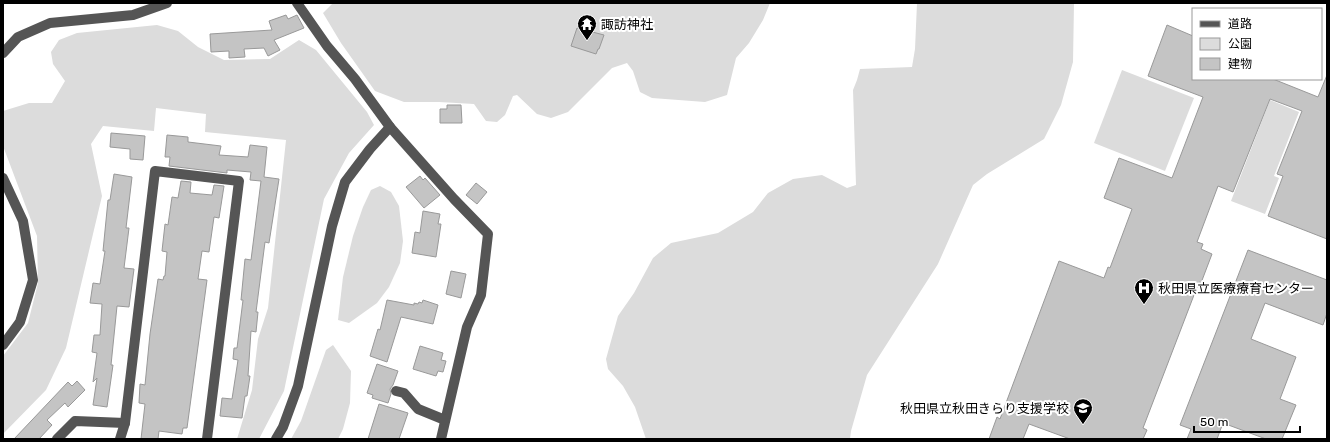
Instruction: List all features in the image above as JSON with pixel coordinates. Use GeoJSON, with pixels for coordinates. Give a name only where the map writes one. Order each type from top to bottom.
{"type":"FeatureCollection","features":[{"type":"Feature","properties":{"kind":"street"},"geometry":{"type":"LineString","coordinates":[[3,53],[18,37],[50,24],[133,15],[167,3]]}},
{"type":"Feature","properties":{"kind":"street"},"geometry":{"type":"LineString","coordinates":[[297,3],[328,46],[355,78],[390,127],[454,199],[488,234],[481,295],[467,327],[441,439]]}},
{"type":"Feature","properties":{"kind":"street"},"geometry":{"type":"LineString","coordinates":[[276,439],[283,427],[298,386],[332,226],[345,182],[370,149],[390,127]]}},
{"type":"Feature","properties":{"kind":"street"},"geometry":{"type":"LineString","coordinates":[[120,439],[125,423],[155,171],[239,180],[207,439]]}},
{"type":"Feature","properties":{"kind":"street"},"geometry":{"type":"LineString","coordinates":[[3,178],[23,220],[32,280],[20,322],[3,345]]}},
{"type":"Feature","properties":{"kind":"street"},"geometry":{"type":"LineString","coordinates":[[396,391],[404,393],[418,409],[445,420]]}},
{"type":"Feature","properties":{"kind":"street"},"geometry":{"type":"LineString","coordinates":[[57,439],[75,421],[125,423]]}},
{"type":"Feature","properties":{"kind":"green space"},"geometry":{"type":"Polygon","coordinates":[[[333,3],[770,3],[763,20],[749,43],[736,58],[727,95],[705,102],[652,98],[640,92],[633,71],[627,63],[612,68],[568,112],[551,118],[537,114],[517,95],[513,96],[505,115],[497,122],[486,121],[474,104],[404,102],[375,91],[341,43],[323,13],[333,3]]]}},
{"type":"Feature","properties":{"kind":"green space"},"geometry":{"type":"Polygon","coordinates":[[[917,3],[1074,3],[1073,62],[1061,105],[1044,139],[987,174],[973,185],[938,264],[867,375],[850,439],[646,439],[635,407],[623,386],[608,369],[606,359],[618,316],[634,293],[653,258],[671,243],[718,233],[753,212],[768,193],[793,179],[822,175],[847,188],[856,185],[853,90],[860,69],[912,67],[915,49],[917,3]]]}},
{"type":"Feature","properties":{"kind":"green space"},"geometry":{"type":"Polygon","coordinates":[[[157,25],[178,31],[198,47],[224,60],[270,59],[299,40],[316,50],[367,112],[374,125],[349,153],[324,199],[284,391],[259,439],[237,439],[252,390],[258,339],[268,308],[286,140],[205,132],[206,114],[156,108],[154,131],[103,126],[91,144],[102,196],[66,348],[46,390],[3,434],[3,356],[28,323],[38,283],[37,236],[3,146],[3,111],[29,103],[52,103],[65,81],[53,64],[51,52],[59,40],[77,33],[157,25]]]}},
{"type":"Feature","properties":{"kind":"green space"},"geometry":{"type":"Polygon","coordinates":[[[1122,70],[1194,98],[1165,171],[1094,143],[1122,70]]]}},
{"type":"Feature","properties":{"kind":"green space"},"geometry":{"type":"Polygon","coordinates":[[[1270,100],[1299,112],[1274,176],[1279,178],[1265,214],[1231,201],[1270,100]]]}},
{"type":"Feature","properties":{"kind":"green space"},"geometry":{"type":"Polygon","coordinates":[[[380,186],[391,192],[399,206],[403,241],[400,263],[389,287],[377,303],[349,323],[338,320],[343,277],[353,236],[363,207],[371,190],[380,186]]]}},
{"type":"Feature","properties":{"kind":"green space"},"geometry":{"type":"Polygon","coordinates":[[[333,345],[351,371],[350,403],[343,429],[338,439],[291,439],[301,421],[326,350],[333,345]]]}},
{"type":"Feature","properties":{"kind":"building"},"geometry":{"type":"Polygon","coordinates":[[[286,15],[288,19],[297,15],[304,28],[274,40],[280,50],[268,56],[264,48],[244,49],[245,57],[229,58],[229,51],[211,52],[210,34],[272,30],[269,21],[286,15]]]}},
{"type":"Feature","properties":{"kind":"building"},"geometry":{"type":"Polygon","coordinates":[[[1167,25],[1192,36],[1192,80],[1276,80],[1318,97],[1327,75],[1327,239],[1268,216],[1283,176],[1277,174],[1302,111],[1270,99],[1233,192],[1218,186],[1197,242],[1203,244],[1201,249],[1212,254],[1201,283],[1199,282],[1143,428],[1147,430],[1143,439],[1070,439],[1029,424],[1023,439],[989,439],[997,417],[1000,419],[1059,261],[1104,278],[1108,267],[1110,268],[1132,209],[1104,198],[1119,158],[1172,178],[1203,97],[1148,76],[1167,25]]]}},
{"type":"Feature","properties":{"kind":"building","name":"諏訪神社"},"geometry":{"type":"Polygon","coordinates":[[[577,28],[604,35],[596,54],[571,46],[577,28]]]}},
{"type":"Feature","properties":{"kind":"building"},"geometry":{"type":"Polygon","coordinates":[[[447,105],[461,105],[462,123],[440,123],[440,109],[447,109],[447,105]]]}},
{"type":"Feature","properties":{"kind":"building"},"geometry":{"type":"Polygon","coordinates":[[[111,133],[145,136],[143,160],[130,159],[130,149],[110,147],[111,133]]]}},
{"type":"Feature","properties":{"kind":"building"},"geometry":{"type":"Polygon","coordinates":[[[167,135],[188,137],[188,142],[221,146],[219,155],[248,157],[250,145],[267,147],[264,177],[279,179],[269,243],[265,242],[256,312],[258,312],[256,332],[251,331],[248,376],[250,376],[242,418],[220,416],[222,398],[232,399],[238,360],[233,359],[234,348],[237,348],[243,300],[241,300],[245,259],[251,260],[261,181],[250,180],[251,172],[227,170],[227,173],[169,166],[170,157],[165,157],[167,135]]]}},
{"type":"Feature","properties":{"kind":"building"},"geometry":{"type":"Polygon","coordinates":[[[114,174],[132,177],[126,228],[129,228],[124,268],[134,269],[129,307],[117,306],[111,365],[113,365],[107,407],[93,405],[97,378],[93,382],[97,353],[92,352],[94,335],[100,335],[102,304],[90,303],[93,283],[100,284],[105,251],[103,251],[108,200],[110,200],[114,174]]]}},
{"type":"Feature","properties":{"kind":"building"},"geometry":{"type":"Polygon","coordinates":[[[420,176],[423,180],[425,178],[440,195],[424,208],[406,187],[420,176]]]}},
{"type":"Feature","properties":{"kind":"building"},"geometry":{"type":"Polygon","coordinates":[[[181,181],[191,182],[190,193],[212,195],[214,185],[224,186],[219,218],[214,217],[209,252],[202,251],[198,279],[207,280],[187,428],[183,428],[182,434],[159,431],[158,439],[141,439],[145,404],[139,403],[140,384],[145,385],[150,334],[158,279],[163,280],[165,276],[167,252],[162,251],[165,224],[168,225],[172,197],[178,198],[181,181]]]}},
{"type":"Feature","properties":{"kind":"building"},"geometry":{"type":"Polygon","coordinates":[[[476,183],[487,192],[477,204],[466,195],[476,183]]]}},
{"type":"Feature","properties":{"kind":"building"},"geometry":{"type":"Polygon","coordinates":[[[423,211],[440,214],[438,224],[441,224],[436,257],[412,253],[415,232],[420,233],[423,211]]]}},
{"type":"Feature","properties":{"kind":"building"},"geometry":{"type":"Polygon","coordinates":[[[1248,250],[1327,280],[1327,313],[1323,325],[1265,303],[1251,339],[1296,357],[1280,399],[1296,405],[1282,439],[1266,439],[1223,423],[1217,439],[1187,439],[1191,429],[1180,425],[1248,250]]]}},
{"type":"Feature","properties":{"kind":"building"},"geometry":{"type":"Polygon","coordinates":[[[451,271],[466,274],[461,298],[446,294],[451,271]]]}},
{"type":"Feature","properties":{"kind":"building"},"geometry":{"type":"Polygon","coordinates":[[[387,300],[414,305],[414,303],[422,303],[423,300],[438,305],[433,324],[401,317],[387,362],[370,356],[378,329],[380,330],[387,300]]]}},
{"type":"Feature","properties":{"kind":"building"},"geometry":{"type":"Polygon","coordinates":[[[420,346],[443,353],[441,360],[446,361],[443,372],[438,371],[436,376],[413,369],[420,346]]]}},
{"type":"Feature","properties":{"kind":"building"},"geometry":{"type":"Polygon","coordinates":[[[377,364],[398,371],[390,389],[391,394],[388,403],[372,398],[373,395],[367,393],[377,364]]]}},
{"type":"Feature","properties":{"kind":"building"},"geometry":{"type":"Polygon","coordinates":[[[77,381],[85,390],[68,407],[65,403],[47,420],[52,425],[39,439],[14,439],[68,382],[72,386],[77,381]]]}},
{"type":"Feature","properties":{"kind":"building"},"geometry":{"type":"Polygon","coordinates":[[[379,404],[408,413],[399,439],[368,439],[379,404]]]}},
{"type":"Feature","properties":{"kind":"place","name":"諏訪神社"},"geometry":{"type":"Point","coordinates":[587,41]}},
{"type":"Feature","properties":{"kind":"place","name":"秋田県立医療療育センター"},"geometry":{"type":"Point","coordinates":[1144,305]}},
{"type":"Feature","properties":{"kind":"place","name":"秋田県立秋田きらり支援学校"},"geometry":{"type":"Point","coordinates":[1083,425]}}]}
